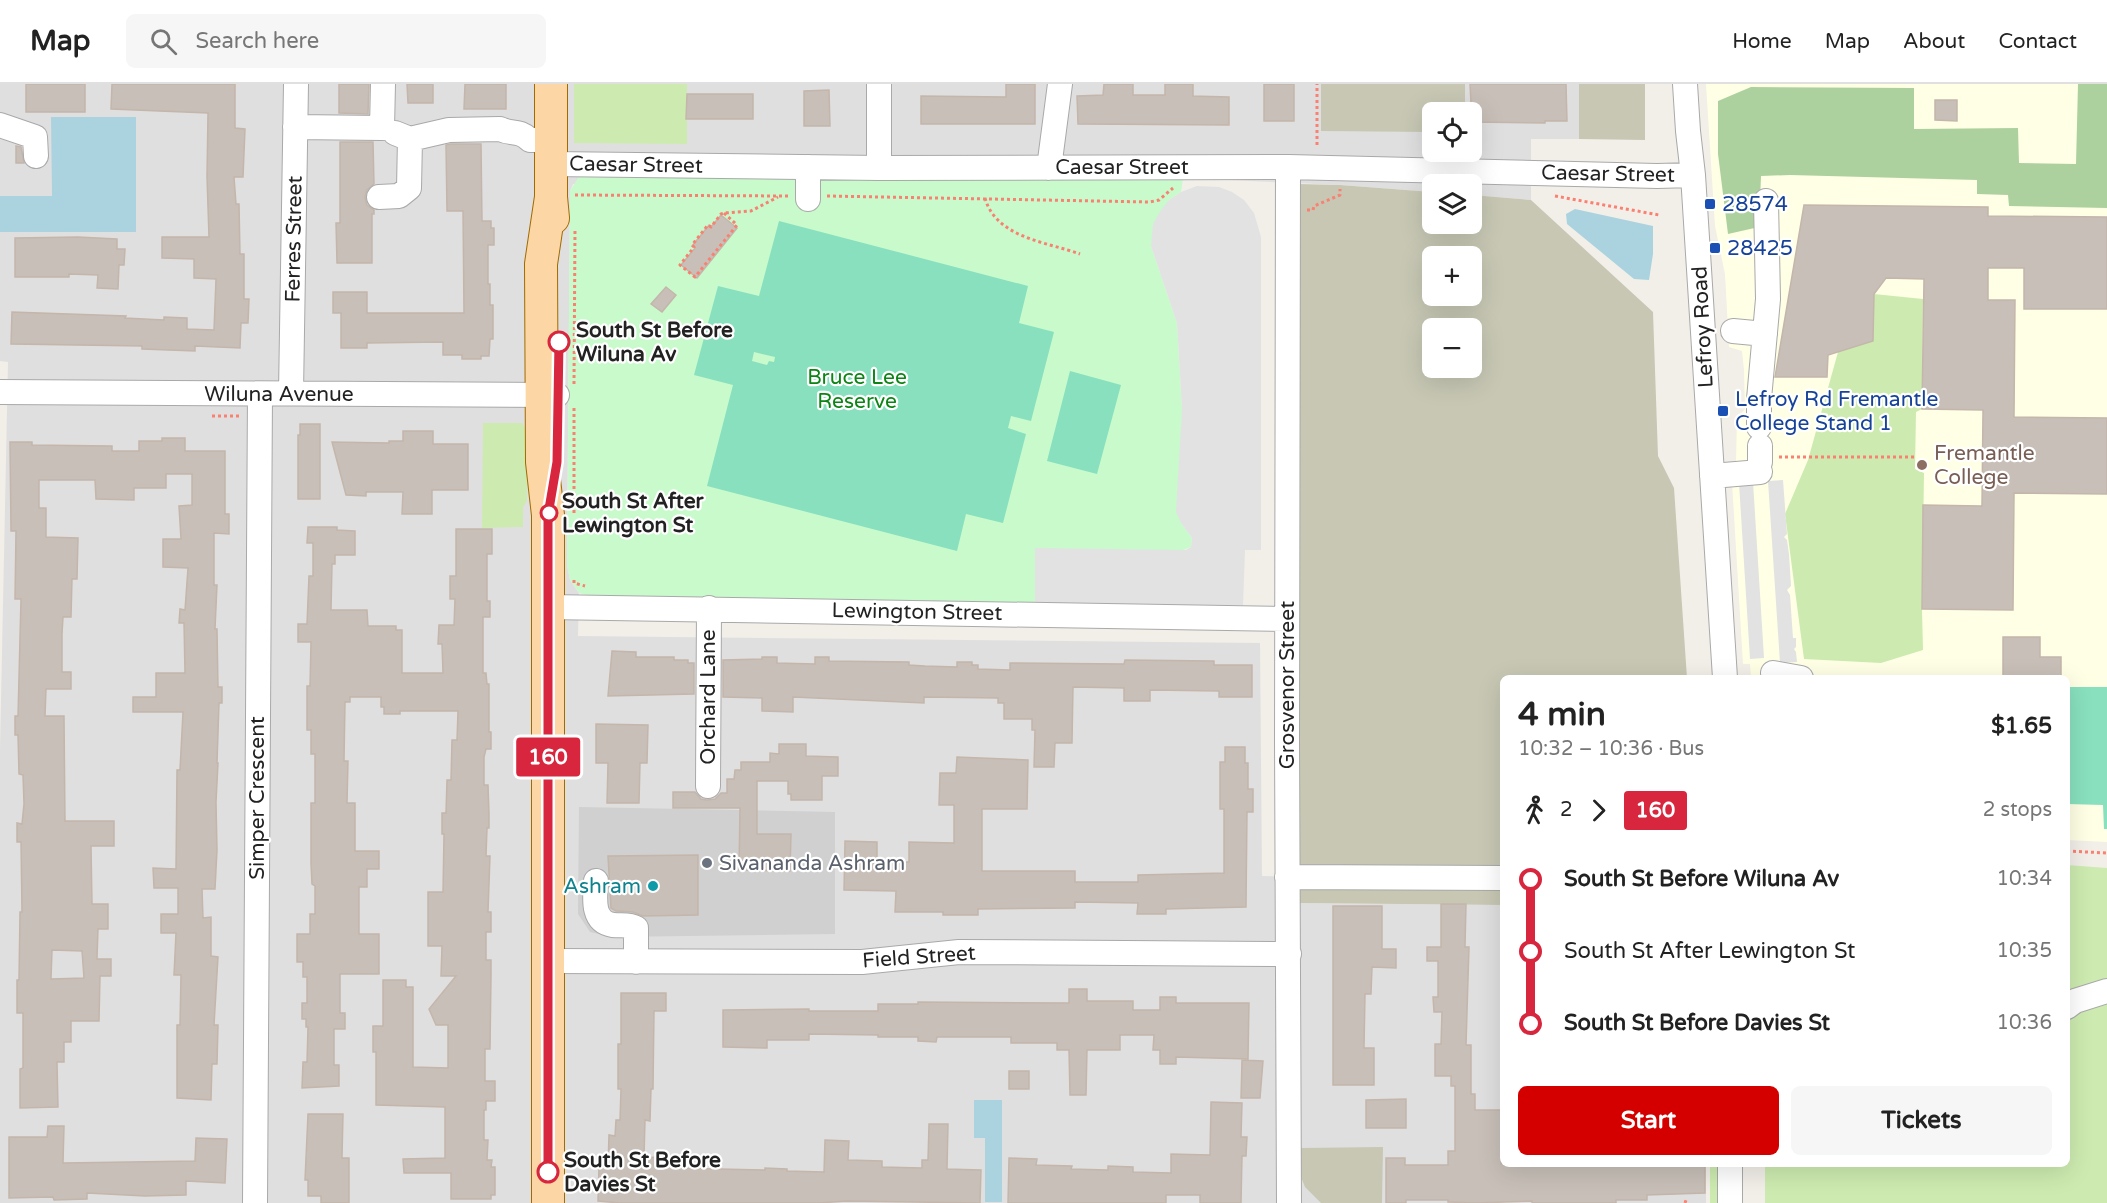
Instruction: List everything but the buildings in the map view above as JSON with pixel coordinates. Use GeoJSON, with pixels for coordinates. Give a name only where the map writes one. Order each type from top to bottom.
{"type":"FeatureCollection","features":[{"type":"Feature","properties":{"kind":"main road"},"geometry":{"type":"LineString","coordinates":[[548,1203],[548,606],[561,516],[542,462],[562,397],[542,264],[563,201],[551,152],[550,84]]}},
{"type":"Feature","properties":{"kind":"street","name":"Ferres Street"},"geometry":{"type":"LineString","coordinates":[[291,393],[296,84]]}},
{"type":"Feature","properties":{"kind":"street"},"geometry":{"type":"LineString","coordinates":[[382,128],[383,84]]}},
{"type":"Feature","properties":{"kind":"street"},"geometry":{"type":"LineString","coordinates":[[879,84],[879,168]]}},
{"type":"Feature","properties":{"kind":"street"},"geometry":{"type":"LineString","coordinates":[[1049,168],[1060,84]]}},
{"type":"Feature","properties":{"kind":"street","name":"Lefroy Road"},"geometry":{"type":"LineString","coordinates":[[1672,84],[1686,175],[1712,476],[1725,675]]}},
{"type":"Feature","properties":{"kind":"street","name":"Lefroy Road"},"geometry":{"type":"LineString","coordinates":[[1685,84],[1688,131],[1686,175],[1699,514],[1713,675]]}},
{"type":"Feature","properties":{"kind":"street"},"geometry":{"type":"LineString","coordinates":[[0,125],[35,137],[36,156]]}},
{"type":"Feature","properties":{"kind":"street"},"geometry":{"type":"LineString","coordinates":[[296,127],[382,128],[410,139],[409,188],[399,196],[379,197]]}},
{"type":"Feature","properties":{"kind":"street","name":"Caesar Street"},"geometry":{"type":"LineString","coordinates":[[410,139],[449,130],[500,129],[505,132],[521,132],[551,152],[808,167],[1288,167],[1686,175]]}},
{"type":"Feature","properties":{"kind":"street"},"geometry":{"type":"LineString","coordinates":[[808,167],[808,198]]}},
{"type":"Feature","properties":{"kind":"street","name":"Grosvenor Street"},"geometry":{"type":"LineString","coordinates":[[1288,167],[1289,1203]]}},
{"type":"Feature","properties":{"kind":"street"},"geometry":{"type":"LineString","coordinates":[[1712,476],[1763,453],[1759,399],[1768,291],[1766,201]]}},
{"type":"Feature","properties":{"kind":"street"},"geometry":{"type":"LineString","coordinates":[[1733,331],[1765,334]]}},
{"type":"Feature","properties":{"kind":"street","name":"Wiluna Avenue"},"geometry":{"type":"LineString","coordinates":[[0,392],[562,397]]}},
{"type":"Feature","properties":{"kind":"street","name":"Simper Crescent"},"geometry":{"type":"LineString","coordinates":[[255,1203],[260,394]]}},
{"type":"Feature","properties":{"kind":"street","name":"Lewington Street"},"geometry":{"type":"LineString","coordinates":[[548,606],[1287,619]]}},
{"type":"Feature","properties":{"kind":"street","name":"Orchard Lane"},"geometry":{"type":"LineString","coordinates":[[708,786],[709,608]]}},
{"type":"Feature","properties":{"kind":"street"},"geometry":{"type":"LineString","coordinates":[[1773,673],[1784,675]]}},
{"type":"Feature","properties":{"kind":"street"},"geometry":{"type":"LineString","coordinates":[[1287,877],[1500,878]]}},
{"type":"Feature","properties":{"kind":"street"},"geometry":{"type":"LineString","coordinates":[[596,881],[596,910],[602,920],[612,925],[636,928],[636,962]]}},
{"type":"Feature","properties":{"kind":"street","name":"Field Street"},"geometry":{"type":"LineString","coordinates":[[548,961],[862,962],[959,952],[1289,954]]}},
{"type":"Feature","properties":{"kind":"street"},"geometry":{"type":"LineString","coordinates":[[2070,1005],[2107,991]]}},
{"type":"Feature","properties":{"kind":"street"},"geometry":{"type":"LineString","coordinates":[[1730,1167],[1730,1203]]}},
{"type":"Feature","properties":{"kind":"street"},"geometry":{"type":"LineString","coordinates":[[1738,1167],[1738,1203]]}},
{"type":"Feature","properties":{"kind":"path"},"geometry":{"type":"LineString","coordinates":[[1317,84],[1317,146]]}},
{"type":"Feature","properties":{"kind":"path"},"geometry":{"type":"LineString","coordinates":[[563,201],[575,195],[986,198],[1150,202],[1159,200],[1175,185]]}},
{"type":"Feature","properties":{"kind":"path"},"geometry":{"type":"LineString","coordinates":[[1287,208],[1313,210],[1314,207],[1340,195],[1340,185]]}},
{"type":"Feature","properties":{"kind":"path"},"geometry":{"type":"LineString","coordinates":[[1553,195],[1659,215]]}},
{"type":"Feature","properties":{"kind":"path"},"geometry":{"type":"LineString","coordinates":[[724,213],[737,225],[695,277],[680,265],[708,225],[711,227],[721,214],[724,213],[751,211],[780,196]]}},
{"type":"Feature","properties":{"kind":"path"},"geometry":{"type":"LineString","coordinates":[[986,198],[991,214],[1008,228],[1023,236],[1080,254]]}},
{"type":"Feature","properties":{"kind":"path"},"geometry":{"type":"LineString","coordinates":[[561,516],[562,397],[575,226]]}},
{"type":"Feature","properties":{"kind":"path"},"geometry":{"type":"LineString","coordinates":[[1763,453],[1917,457]]}},
{"type":"Feature","properties":{"kind":"path"},"geometry":{"type":"LineString","coordinates":[[574,572],[574,583],[595,589]]}},
{"type":"Feature","properties":{"kind":"path"},"geometry":{"type":"LineString","coordinates":[[2070,850],[2107,853]]}},
{"type":"Feature","properties":{"kind":"shaded area"},"geometry":{"type":"Polygon","coordinates":[[[0,84],[1579,84],[1579,139],[1531,139],[1531,200],[1482,196],[1482,174],[1422,174],[1422,191],[1183,178],[573,184],[570,191],[567,565],[570,580],[579,593],[578,636],[1260,643],[1262,876],[1298,877],[1298,903],[1500,905],[1500,1167],[1706,1167],[1706,1203],[0,1203],[0,749],[8,362],[0,361],[0,84]]]}},
{"type":"Feature","properties":{"kind":"shaded area"},"geometry":{"type":"Polygon","coordinates":[[[1321,84],[1465,84],[1465,102],[1422,102],[1422,132],[1321,131],[1321,84]]]}},
{"type":"Feature","properties":{"kind":"shaded area"},"geometry":{"type":"Polygon","coordinates":[[[1579,84],[1645,84],[1645,140],[1579,139],[1579,84]]]}},
{"type":"Feature","properties":{"kind":"shaded area","name":"Fremantle College"},"geometry":{"type":"Polygon","coordinates":[[[1706,84],[2107,84],[2107,842],[2070,840],[2070,675],[1751,675],[1750,664],[1743,664],[1732,482],[1736,462],[1737,418],[1745,409],[1744,370],[1742,351],[1729,347],[1725,274],[1715,226],[1706,84]]]}},
{"type":"Feature","properties":{"kind":"shaded area"},"geometry":{"type":"Polygon","coordinates":[[[1298,184],[1422,191],[1422,234],[1482,234],[1482,196],[1531,200],[1653,312],[1658,456],[1674,488],[1687,675],[1500,675],[1500,905],[1298,903],[1298,184]]]}},
{"type":"Feature","properties":{"kind":"shaded area"},"geometry":{"type":"Polygon","coordinates":[[[1197,186],[1219,187],[1244,200],[1254,213],[1261,237],[1261,550],[1245,550],[1243,605],[1035,606],[1035,548],[1186,550],[1191,547],[1192,538],[1176,512],[1182,409],[1177,323],[1151,246],[1153,224],[1161,210],[1169,200],[1181,192],[1197,186]]]}},
{"type":"Feature","properties":{"kind":"shaded area"},"geometry":{"type":"Polygon","coordinates":[[[1783,480],[1787,534],[1784,537],[1787,540],[1789,554],[1791,586],[1787,590],[1790,595],[1793,638],[1796,638],[1794,649],[1797,662],[1780,663],[1768,481],[1783,480]]]}},
{"type":"Feature","properties":{"kind":"shaded area"},"geometry":{"type":"Polygon","coordinates":[[[1753,482],[1764,658],[1750,659],[1739,483],[1753,482]]]}},
{"type":"Feature","properties":{"kind":"shaded area","name":"Sivananda Ashram"},"geometry":{"type":"Polygon","coordinates":[[[579,807],[835,812],[835,934],[612,937],[590,932],[578,914],[579,807]]]}},
{"type":"Feature","properties":{"kind":"shaded area"},"geometry":{"type":"Polygon","coordinates":[[[1383,1147],[1382,1203],[1321,1203],[1305,1187],[1301,1177],[1301,1148],[1383,1147]]]}},
{"type":"Feature","properties":{"kind":"green space"},"geometry":{"type":"Polygon","coordinates":[[[574,84],[687,84],[687,144],[574,143],[574,84]]]}},
{"type":"Feature","properties":{"kind":"green space"},"geometry":{"type":"Polygon","coordinates":[[[2078,84],[2107,84],[2107,208],[2009,206],[2008,195],[1977,194],[1977,180],[1761,176],[1759,227],[1728,234],[1718,154],[1718,101],[1751,87],[1914,88],[1914,129],[2018,128],[2019,163],[2076,164],[2078,84]]]}},
{"type":"Feature","properties":{"kind":"green space","name":"Bruce Lee Reserve"},"geometry":{"type":"Polygon","coordinates":[[[586,175],[1183,178],[1181,192],[1169,200],[1151,246],[1177,323],[1182,409],[1181,523],[1192,538],[1191,547],[1035,606],[599,598],[579,593],[570,580],[567,565],[570,191],[578,178],[586,175]]]}},
{"type":"Feature","properties":{"kind":"green space"},"geometry":{"type":"Polygon","coordinates":[[[779,221],[1028,286],[1019,323],[1054,332],[1031,421],[1011,416],[1008,428],[1026,434],[1003,523],[966,514],[957,551],[707,486],[733,385],[694,375],[718,286],[759,296],[779,221]],[[754,352],[752,361],[767,365],[769,361],[774,362],[775,357],[754,352]]]}},
{"type":"Feature","properties":{"kind":"green space"},"geometry":{"type":"Polygon","coordinates":[[[1874,294],[1923,299],[1922,409],[1916,412],[1915,469],[1924,473],[1923,650],[1881,663],[1804,659],[1785,514],[1808,460],[1838,352],[1874,294]]]}},
{"type":"Feature","properties":{"kind":"green space"},"geometry":{"type":"Polygon","coordinates":[[[1070,371],[1121,385],[1097,474],[1047,461],[1070,371]]]}},
{"type":"Feature","properties":{"kind":"green space"},"geometry":{"type":"Polygon","coordinates":[[[483,423],[522,423],[528,432],[527,501],[523,507],[523,527],[482,528],[483,423]]]}},
{"type":"Feature","properties":{"kind":"green space"},"geometry":{"type":"Polygon","coordinates":[[[2070,687],[2107,687],[2107,829],[2104,829],[2103,805],[2070,804],[2070,687]]]}},
{"type":"Feature","properties":{"kind":"green space"},"geometry":{"type":"Polygon","coordinates":[[[2070,865],[2107,868],[2107,1203],[1765,1203],[1765,1167],[2070,1167],[2070,865]]]}},
{"type":"Feature","properties":{"kind":"green space"},"geometry":{"type":"Polygon","coordinates":[[[1710,1167],[1719,1167],[1719,1203],[1710,1203],[1710,1167]]]}},
{"type":"Feature","properties":{"kind":"water"},"geometry":{"type":"Polygon","coordinates":[[[51,117],[136,117],[136,232],[0,232],[0,196],[52,196],[51,117]]]}},
{"type":"Feature","properties":{"kind":"water"},"geometry":{"type":"Polygon","coordinates":[[[1575,209],[1653,226],[1653,254],[1649,280],[1634,279],[1567,224],[1566,214],[1575,209]]]}},
{"type":"Feature","properties":{"kind":"water"},"geometry":{"type":"Polygon","coordinates":[[[974,1100],[1002,1100],[1002,1202],[985,1202],[985,1138],[974,1138],[974,1100]]]}},
{"type":"Feature","properties":{"kind":"bus line","name":"160"},"geometry":{"type":"LineString","coordinates":[[548,1172],[548,515],[557,462],[559,342]]}},
{"type":"Feature","properties":{"kind":"place","name":"28574"},"geometry":{"type":"Point","coordinates":[1710,204]}},
{"type":"Feature","properties":{"kind":"place","name":"28425"},"geometry":{"type":"Point","coordinates":[1715,248]}},
{"type":"Feature","properties":{"kind":"place","name":"South St Before Wiluna Av"},"geometry":{"type":"Point","coordinates":[559,342]}},
{"type":"Feature","properties":{"kind":"place","name":"Lefroy Rd Fremantle College Stand 1"},"geometry":{"type":"Point","coordinates":[1723,411]}},
{"type":"Feature","properties":{"kind":"place","name":"Fremantle College"},"geometry":{"type":"Point","coordinates":[1922,465]}},
{"type":"Feature","properties":{"kind":"place","name":"South St After Lewington St"},"geometry":{"type":"Point","coordinates":[549,513]}},
{"type":"Feature","properties":{"kind":"place","name":"Sivananda Ashram"},"geometry":{"type":"Point","coordinates":[707,863]}},
{"type":"Feature","properties":{"kind":"place","name":"Ashram"},"geometry":{"type":"Point","coordinates":[653,886]}},
{"type":"Feature","properties":{"kind":"place","name":"South St Before Davies St"},"geometry":{"type":"Point","coordinates":[548,1172]}}]}
